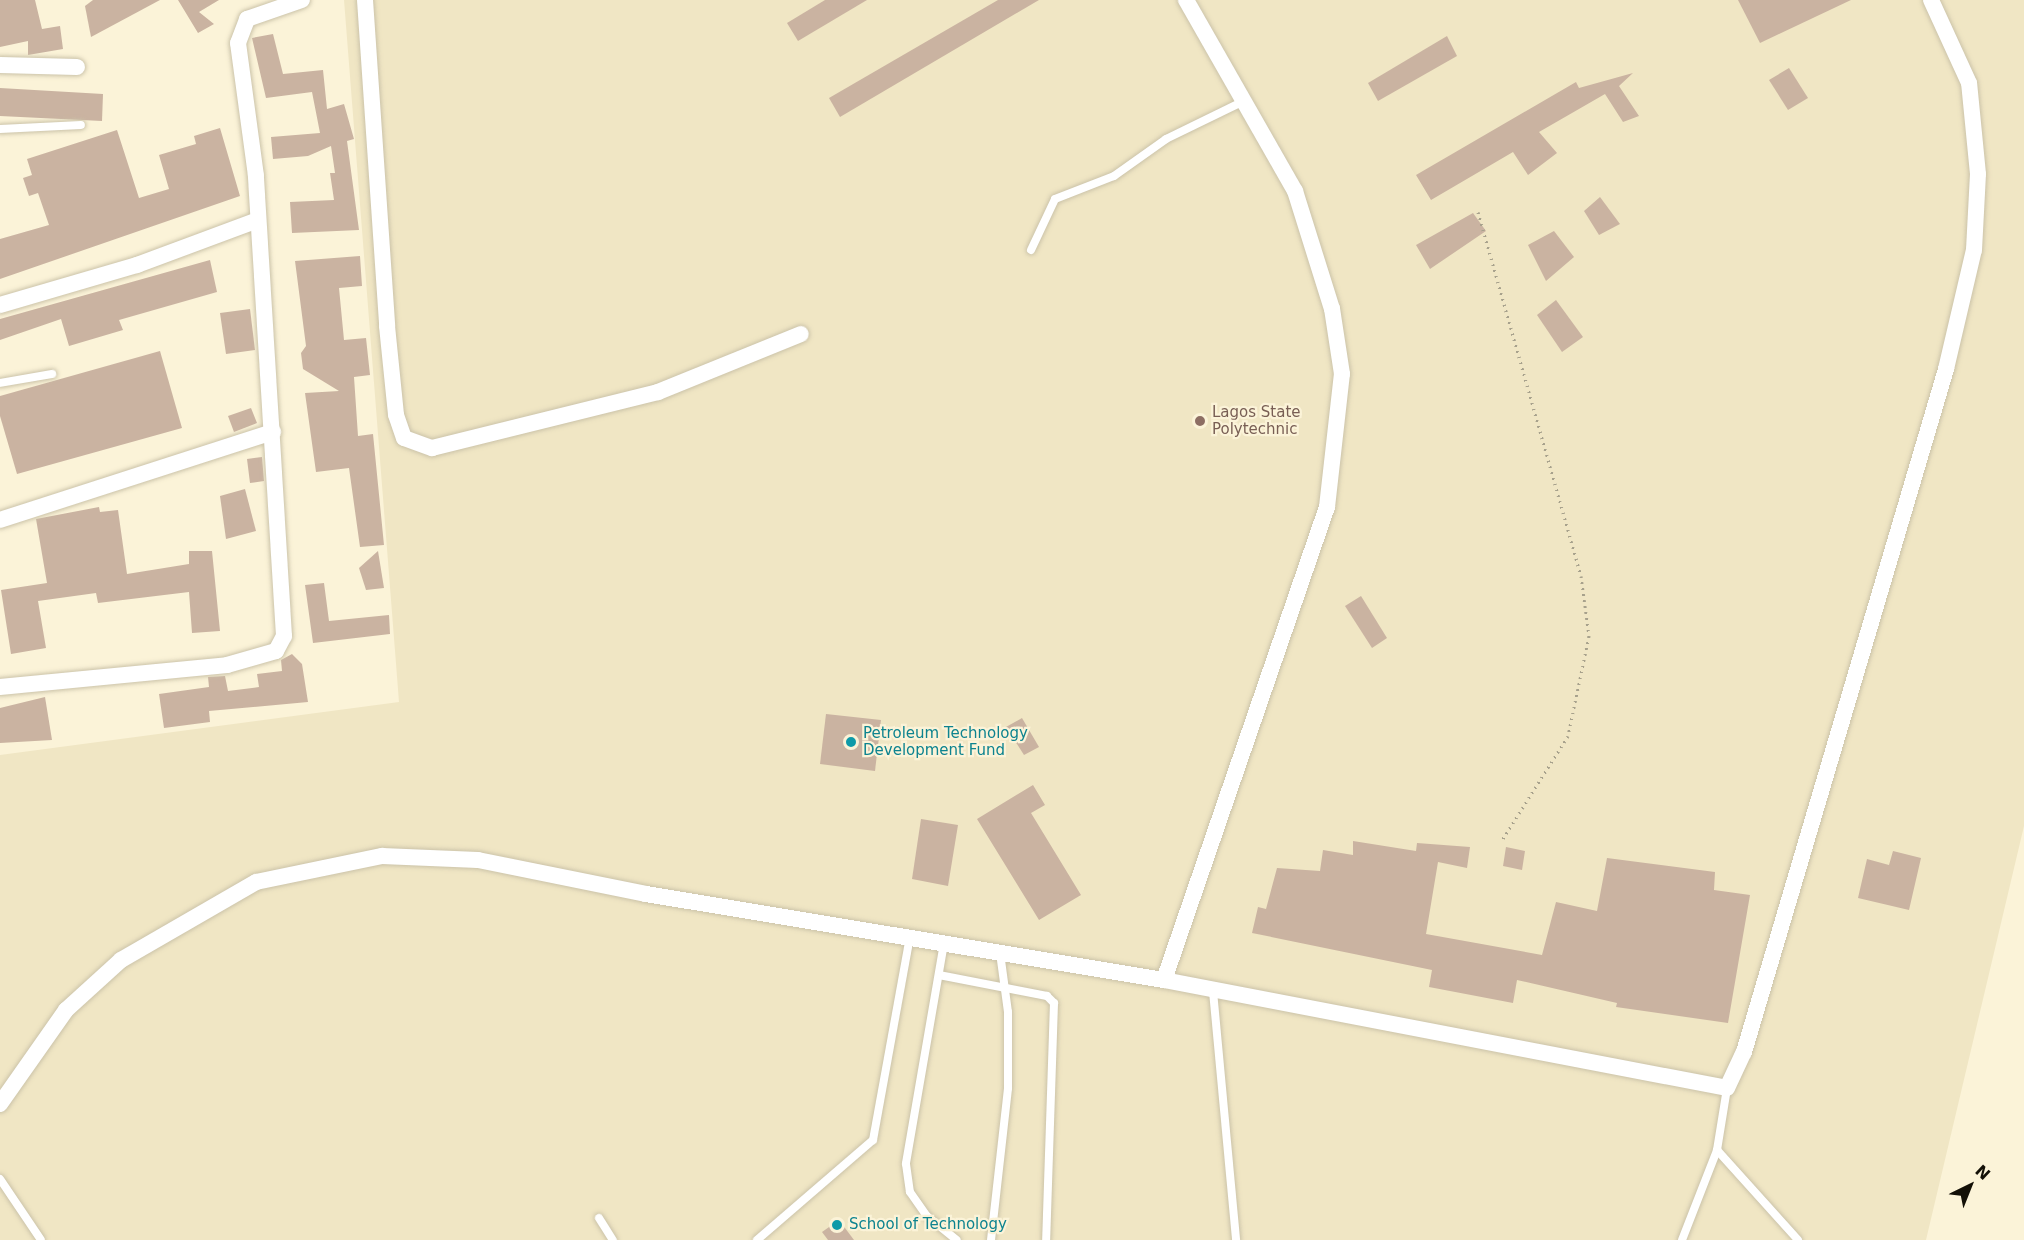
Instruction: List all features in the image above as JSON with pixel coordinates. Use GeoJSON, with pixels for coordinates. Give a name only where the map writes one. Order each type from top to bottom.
{"type":"FeatureCollection","features":[{"type":"Feature","properties":{"kind":"street"},"geometry":{"type":"LineString","coordinates":[[0,687],[227,664],[276,651],[285,619],[273,432],[255,221],[256,176],[239,28],[259,13],[302,0]]}},
{"type":"Feature","properties":{"kind":"street"},"geometry":{"type":"LineString","coordinates":[[365,0],[387,326],[396,415],[404,438],[432,448],[658,392],[801,334]]}},
{"type":"Feature","properties":{"kind":"street"},"geometry":{"type":"LineString","coordinates":[[1164,980],[1327,507],[1338,441],[1342,374],[1332,309],[1295,191],[1186,0]]}},
{"type":"Feature","properties":{"kind":"street"},"geometry":{"type":"LineString","coordinates":[[0,1104],[66,1010],[121,960],[256,882],[382,856],[478,860],[1164,980],[1727,1089],[1744,1052],[1946,369],[1974,250],[1977,163],[1969,83],[1931,0]]}},
{"type":"Feature","properties":{"kind":"street"},"geometry":{"type":"LineString","coordinates":[[0,65],[77,67]]}},
{"type":"Feature","properties":{"kind":"street"},"geometry":{"type":"LineString","coordinates":[[0,305],[137,265],[255,221]]}},
{"type":"Feature","properties":{"kind":"street"},"geometry":{"type":"LineString","coordinates":[[0,520],[273,432]]}},
{"type":"Feature","properties":{"kind":"lane"},"geometry":{"type":"LineString","coordinates":[[1031,250],[1055,199],[1114,176],[1166,139],[1244,101]]}},
{"type":"Feature","properties":{"kind":"lane"},"geometry":{"type":"LineString","coordinates":[[0,129],[81,125]]}},
{"type":"Feature","properties":{"kind":"lane"},"geometry":{"type":"LineString","coordinates":[[0,383],[52,374]]}},
{"type":"Feature","properties":{"kind":"lane"},"geometry":{"type":"LineString","coordinates":[[757,1240],[873,1140],[910,937]]}},
{"type":"Feature","properties":{"kind":"lane"},"geometry":{"type":"LineString","coordinates":[[944,943],[906,1164],[910,1192],[927,1216],[957,1240]]}},
{"type":"Feature","properties":{"kind":"lane"},"geometry":{"type":"LineString","coordinates":[[991,1240],[1008,1088],[1005,987],[1000,953]]}},
{"type":"Feature","properties":{"kind":"lane"},"geometry":{"type":"LineString","coordinates":[[939,975],[1047,996],[1054,1003],[1046,1240]]}},
{"type":"Feature","properties":{"kind":"lane"},"geometry":{"type":"LineString","coordinates":[[1213,991],[1236,1240]]}},
{"type":"Feature","properties":{"kind":"lane"},"geometry":{"type":"LineString","coordinates":[[1682,1240],[1717,1150],[1727,1089]]}},
{"type":"Feature","properties":{"kind":"lane"},"geometry":{"type":"LineString","coordinates":[[1717,1150],[1798,1240]]}},
{"type":"Feature","properties":{"kind":"lane"},"geometry":{"type":"LineString","coordinates":[[0,1179],[41,1240]]}},
{"type":"Feature","properties":{"kind":"lane"},"geometry":{"type":"LineString","coordinates":[[599,1218],[613,1240]]}},
{"type":"Feature","properties":{"kind":"path"},"geometry":{"type":"LineString","coordinates":[[1478,212],[1581,576],[1589,636],[1568,736],[1502,840]]}},
{"type":"Feature","properties":{"kind":"shaded area","name":"Lagos State Polytechnic"},"geometry":{"type":"Polygon","coordinates":[[[344,0],[2024,0],[2024,826],[1926,1240],[0,1240],[0,755],[399,702],[344,0]]]}},
{"type":"Feature","properties":{"kind":"building"},"geometry":{"type":"Polygon","coordinates":[[[0,0],[35,0],[42,29],[60,26],[63,49],[28,55],[28,41],[0,47],[0,0]]]}},
{"type":"Feature","properties":{"kind":"building"},"geometry":{"type":"Polygon","coordinates":[[[93,0],[160,0],[91,37],[85,6],[93,0]]]}},
{"type":"Feature","properties":{"kind":"building"},"geometry":{"type":"Polygon","coordinates":[[[178,0],[219,0],[199,12],[214,24],[198,33],[178,0]]]}},
{"type":"Feature","properties":{"kind":"building"},"geometry":{"type":"Polygon","coordinates":[[[825,0],[867,0],[798,41],[787,23],[825,0]]]}},
{"type":"Feature","properties":{"kind":"building"},"geometry":{"type":"Polygon","coordinates":[[[998,0],[1039,0],[840,117],[829,98],[998,0]]]}},
{"type":"Feature","properties":{"kind":"building"},"geometry":{"type":"Polygon","coordinates":[[[1738,0],[1851,0],[1760,43],[1738,0]]]}},
{"type":"Feature","properties":{"kind":"building"},"geometry":{"type":"Polygon","coordinates":[[[273,34],[283,74],[323,70],[327,109],[344,104],[354,139],[347,141],[359,230],[292,233],[290,202],[334,200],[330,173],[335,173],[331,146],[308,156],[273,159],[271,137],[320,133],[312,92],[266,98],[252,38],[273,34]]]}},
{"type":"Feature","properties":{"kind":"building"},"geometry":{"type":"Polygon","coordinates":[[[1447,36],[1457,56],[1378,101],[1368,83],[1447,36]]]}},
{"type":"Feature","properties":{"kind":"building"},"geometry":{"type":"Polygon","coordinates":[[[1789,68],[1808,98],[1788,110],[1769,80],[1789,68]]]}},
{"type":"Feature","properties":{"kind":"building"},"geometry":{"type":"Polygon","coordinates":[[[1633,73],[1619,86],[1639,116],[1623,122],[1605,94],[1539,132],[1557,153],[1528,175],[1513,152],[1431,200],[1416,175],[1576,82],[1579,88],[1633,73]]]}},
{"type":"Feature","properties":{"kind":"building"},"geometry":{"type":"Polygon","coordinates":[[[0,88],[103,94],[102,121],[0,116],[0,88]]]}},
{"type":"Feature","properties":{"kind":"building"},"geometry":{"type":"Polygon","coordinates":[[[220,128],[240,196],[0,279],[0,239],[49,225],[38,193],[29,196],[23,178],[32,175],[27,159],[117,130],[139,198],[169,189],[159,155],[196,144],[194,136],[220,128]]]}},
{"type":"Feature","properties":{"kind":"building"},"geometry":{"type":"Polygon","coordinates":[[[1600,197],[1620,224],[1599,235],[1584,211],[1600,197]]]}},
{"type":"Feature","properties":{"kind":"building"},"geometry":{"type":"Polygon","coordinates":[[[1473,213],[1486,231],[1430,269],[1416,245],[1473,213]]]}},
{"type":"Feature","properties":{"kind":"building"},"geometry":{"type":"Polygon","coordinates":[[[1554,231],[1574,257],[1546,281],[1528,245],[1554,231]]]}},
{"type":"Feature","properties":{"kind":"building"},"geometry":{"type":"Polygon","coordinates":[[[360,256],[362,286],[339,288],[344,340],[366,338],[370,375],[354,377],[358,436],[373,434],[384,545],[360,547],[349,468],[316,472],[305,393],[339,391],[303,369],[301,353],[306,346],[295,261],[360,256]]]}},
{"type":"Feature","properties":{"kind":"building"},"geometry":{"type":"Polygon","coordinates":[[[210,260],[217,292],[119,320],[123,330],[69,346],[61,319],[0,340],[0,319],[210,260]]]}},
{"type":"Feature","properties":{"kind":"building"},"geometry":{"type":"Polygon","coordinates":[[[1556,300],[1583,337],[1562,352],[1537,315],[1556,300]]]}},
{"type":"Feature","properties":{"kind":"building"},"geometry":{"type":"Polygon","coordinates":[[[250,309],[255,350],[226,354],[220,313],[250,309]]]}},
{"type":"Feature","properties":{"kind":"building"},"geometry":{"type":"Polygon","coordinates":[[[160,351],[182,428],[17,474],[0,416],[0,396],[160,351]]]}},
{"type":"Feature","properties":{"kind":"building"},"geometry":{"type":"Polygon","coordinates":[[[251,408],[257,423],[234,432],[228,416],[251,408]]]}},
{"type":"Feature","properties":{"kind":"building"},"geometry":{"type":"Polygon","coordinates":[[[262,457],[264,481],[250,483],[247,459],[262,457]]]}},
{"type":"Feature","properties":{"kind":"building"},"geometry":{"type":"Polygon","coordinates":[[[245,489],[256,531],[226,539],[220,496],[245,489]]]}},
{"type":"Feature","properties":{"kind":"building"},"geometry":{"type":"Polygon","coordinates":[[[99,507],[100,512],[118,510],[127,574],[189,564],[189,551],[212,551],[220,631],[192,633],[189,592],[98,603],[96,593],[38,601],[46,648],[11,654],[1,590],[47,583],[36,519],[99,507]]]}},
{"type":"Feature","properties":{"kind":"building"},"geometry":{"type":"Polygon","coordinates":[[[378,551],[384,588],[366,590],[359,568],[378,551]]]}},
{"type":"Feature","properties":{"kind":"building"},"geometry":{"type":"Polygon","coordinates":[[[324,583],[329,621],[389,615],[390,634],[313,643],[305,585],[324,583]]]}},
{"type":"Feature","properties":{"kind":"building"},"geometry":{"type":"Polygon","coordinates":[[[1361,596],[1387,638],[1372,648],[1345,606],[1361,596]]]}},
{"type":"Feature","properties":{"kind":"building"},"geometry":{"type":"Polygon","coordinates":[[[292,654],[302,664],[308,702],[209,711],[210,722],[164,728],[159,694],[209,687],[208,677],[225,676],[228,691],[259,687],[257,674],[282,671],[281,660],[292,654]]]}},
{"type":"Feature","properties":{"kind":"building"},"geometry":{"type":"Polygon","coordinates":[[[45,697],[52,740],[0,743],[0,708],[45,697]]]}},
{"type":"Feature","properties":{"kind":"building","name":"Petroleum Technology Development Fund"},"geometry":{"type":"Polygon","coordinates":[[[826,714],[881,720],[875,771],[820,764],[826,714]]]}},
{"type":"Feature","properties":{"kind":"building"},"geometry":{"type":"Polygon","coordinates":[[[1022,718],[1039,747],[1024,755],[1006,727],[1022,718]]]}},
{"type":"Feature","properties":{"kind":"building"},"geometry":{"type":"Polygon","coordinates":[[[1033,785],[1045,805],[1031,813],[1081,895],[1039,920],[977,819],[1033,785]]]}},
{"type":"Feature","properties":{"kind":"building"},"geometry":{"type":"Polygon","coordinates":[[[921,819],[958,825],[948,886],[912,879],[921,819]]]}},
{"type":"Feature","properties":{"kind":"building"},"geometry":{"type":"Polygon","coordinates":[[[1353,841],[1416,851],[1417,843],[1470,847],[1467,868],[1438,862],[1426,934],[1542,955],[1556,902],[1597,911],[1607,858],[1715,872],[1714,890],[1750,895],[1728,1023],[1616,1007],[1617,1003],[1517,980],[1513,1003],[1429,987],[1432,970],[1252,933],[1258,907],[1266,909],[1277,868],[1320,871],[1323,850],[1353,855],[1353,841]]]}},
{"type":"Feature","properties":{"kind":"building"},"geometry":{"type":"Polygon","coordinates":[[[1506,847],[1525,851],[1522,870],[1503,866],[1506,847]]]}},
{"type":"Feature","properties":{"kind":"building"},"geometry":{"type":"Polygon","coordinates":[[[1893,851],[1921,858],[1909,910],[1858,898],[1867,859],[1889,865],[1893,851]]]}},
{"type":"Feature","properties":{"kind":"building","name":"School of Technology"},"geometry":{"type":"Polygon","coordinates":[[[839,1220],[854,1240],[828,1240],[822,1232],[839,1220]]]}},
{"type":"Feature","properties":{"kind":"place","name":"Lagos State Polytechnic"},"geometry":{"type":"Point","coordinates":[1200,421]}},
{"type":"Feature","properties":{"kind":"place","name":"Petroleum Technology Development Fund"},"geometry":{"type":"Point","coordinates":[851,742]}},
{"type":"Feature","properties":{"kind":"place","name":"School of Technology"},"geometry":{"type":"Point","coordinates":[837,1225]}}]}
